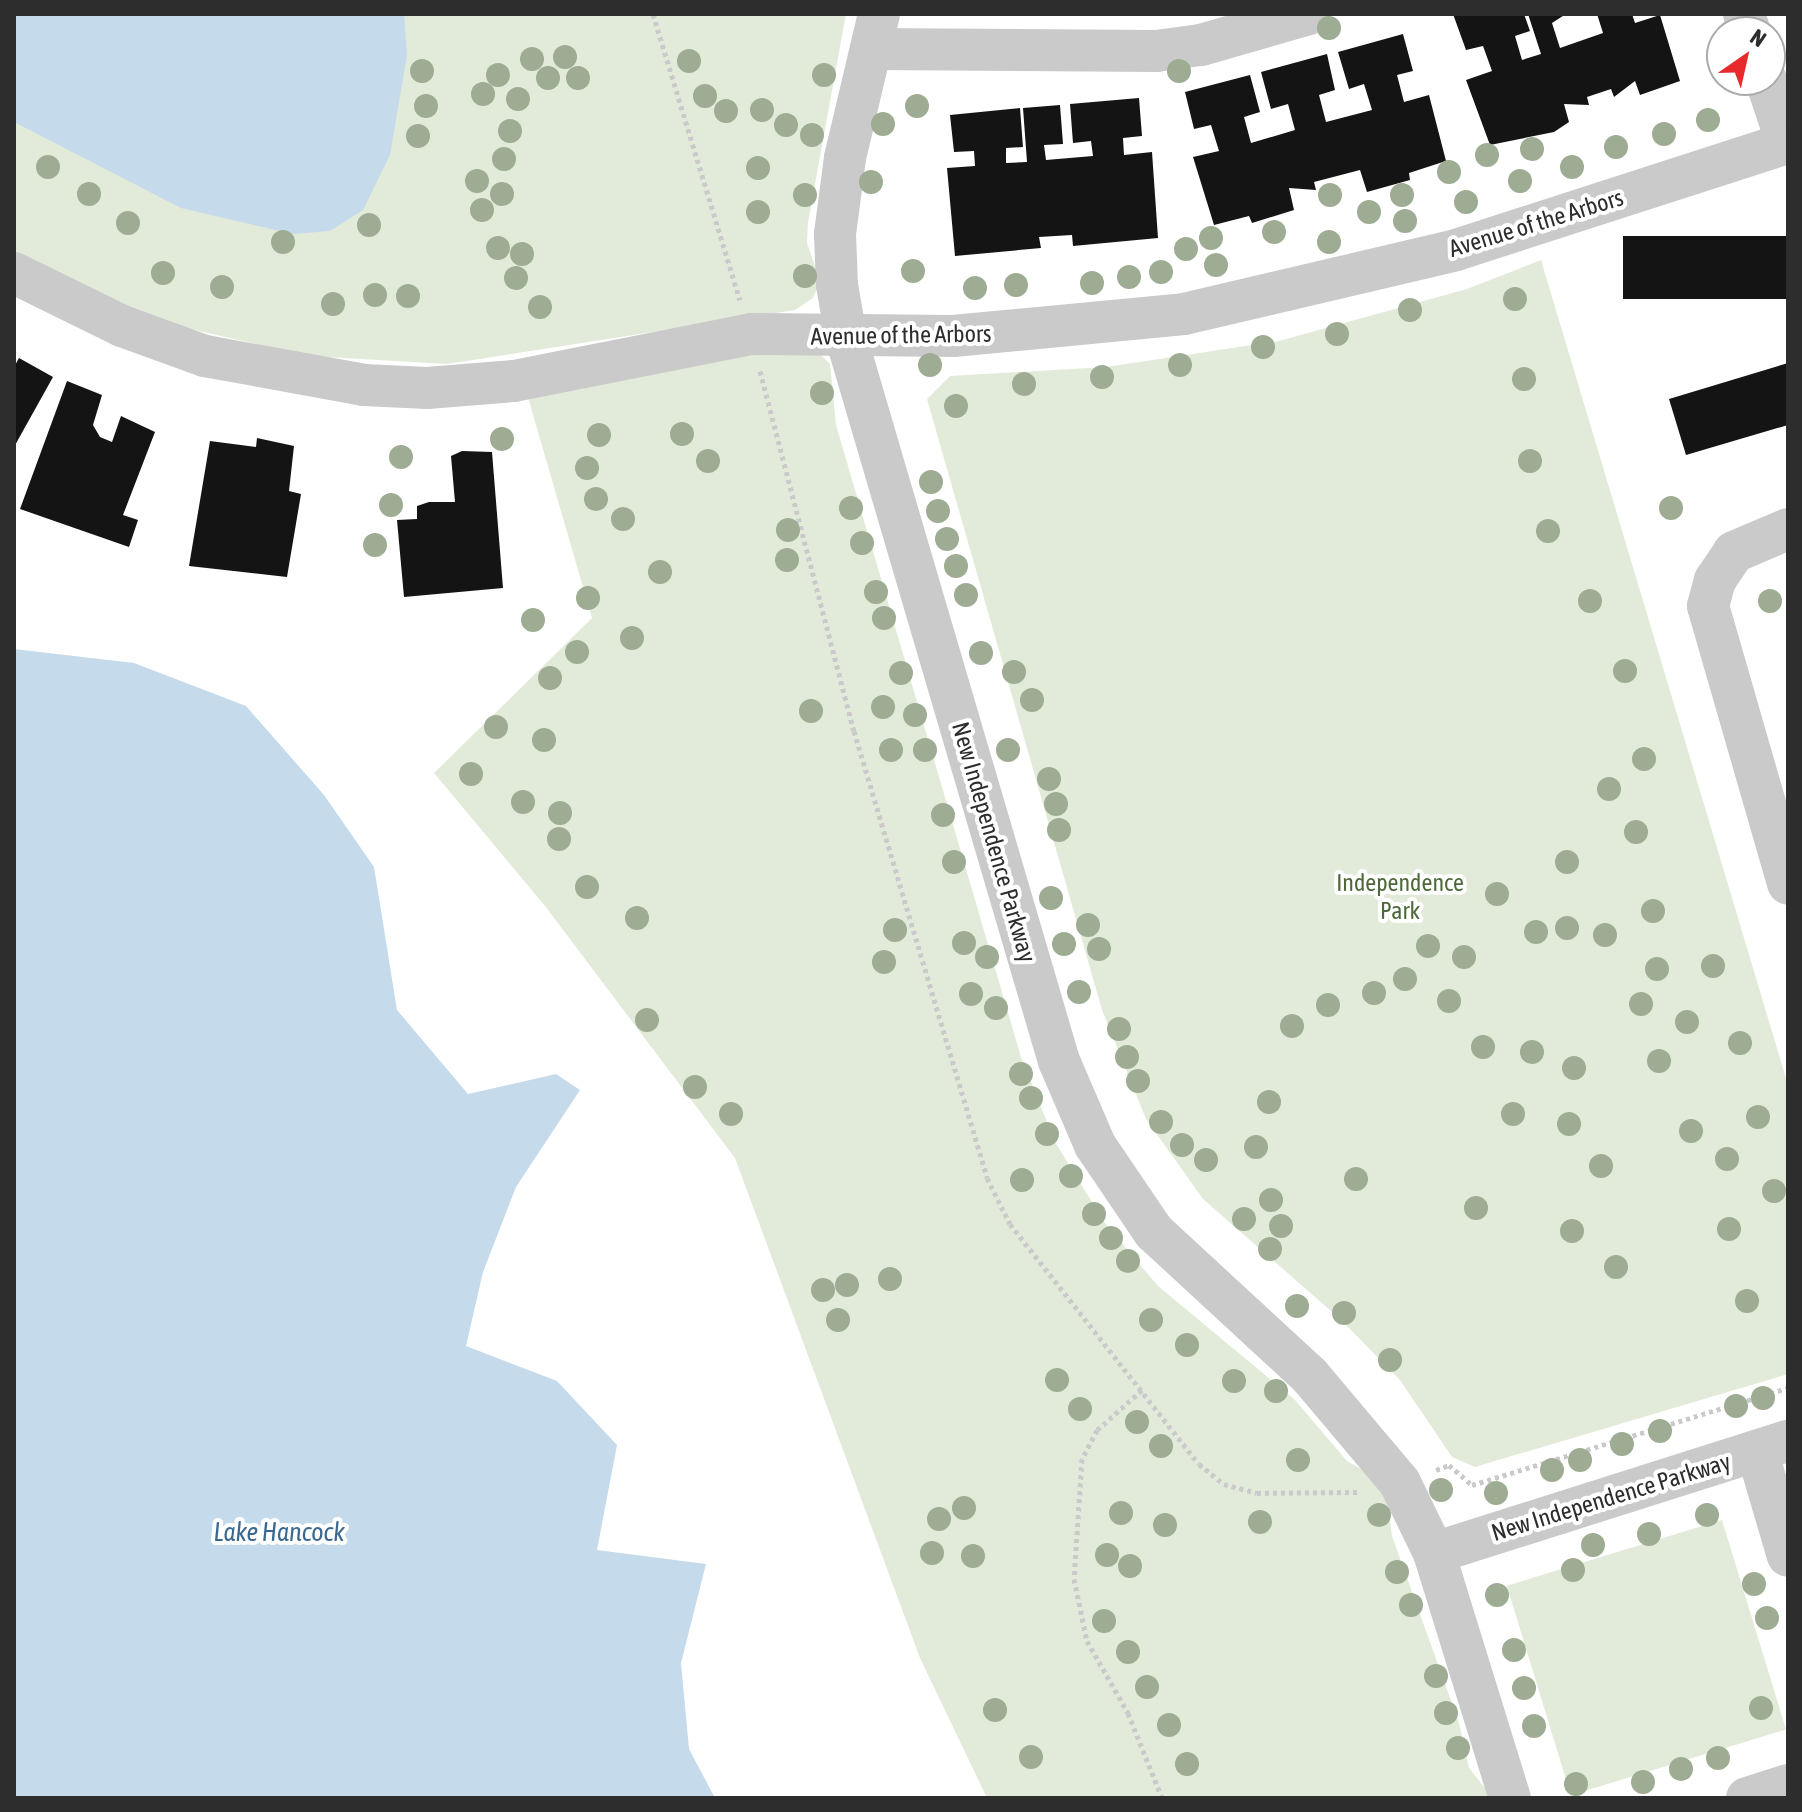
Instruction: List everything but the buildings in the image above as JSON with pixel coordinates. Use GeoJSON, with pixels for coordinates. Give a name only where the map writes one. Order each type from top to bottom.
{"type":"FeatureCollection","features":[{"type":"Feature","properties":{"kind":"street"},"geometry":{"type":"LineString","coordinates":[[875,31],[1158,32],[1201,45],[1309,14]]}},
{"type":"Feature","properties":{"kind":"street","name":"New Independence Parkway"},"geometry":{"type":"LineString","coordinates":[[875,31],[835,234],[846,337],[1059,1061],[1095,1145],[1154,1232],[1310,1376],[1400,1483],[1434,1553],[1510,1798]]}},
{"type":"Feature","properties":{"kind":"street"},"geometry":{"type":"LineString","coordinates":[[1771,96],[1787,143]]}},
{"type":"Feature","properties":{"kind":"street","name":"Avenue of the Arbors"},"geometry":{"type":"LineString","coordinates":[[14,273],[122,326],[205,356],[364,385],[514,381],[751,334],[846,337],[983,334],[1184,314],[1456,250],[1787,143]]}},
{"type":"Feature","properties":{"kind":"street"},"geometry":{"type":"LineString","coordinates":[[1788,529],[1734,552],[1715,580],[1708,606],[1788,884]]}},
{"type":"Feature","properties":{"kind":"street"},"geometry":{"type":"LineString","coordinates":[[1772,1446],[1788,1556]]}},
{"type":"Feature","properties":{"kind":"street","name":"New Independence Parkway"},"geometry":{"type":"LineString","coordinates":[[1434,1553],[1772,1446]]}},
{"type":"Feature","properties":{"kind":"street"},"geometry":{"type":"LineString","coordinates":[[1747,1798],[1788,1785]]}},
{"type":"Feature","properties":{"kind":"path"},"geometry":{"type":"LineString","coordinates":[[653,14],[751,334],[854,731],[987,1178],[1010,1224],[1199,1464],[1224,1484],[1257,1493],[1346,1493],[1400,1483],[1449,1465],[1472,1485],[1788,1388]]}},
{"type":"Feature","properties":{"kind":"path"},"geometry":{"type":"LineString","coordinates":[[1142,1390],[1097,1430],[1082,1459],[1074,1579],[1087,1641],[1128,1713],[1162,1798]]}},
{"type":"Feature","properties":{"kind":"green space"},"geometry":{"type":"Polygon","coordinates":[[[14,14],[846,14],[808,222],[807,243],[820,281],[813,298],[795,310],[447,364],[309,356],[164,323],[14,252],[14,14]]]}},
{"type":"Feature","properties":{"kind":"green space","name":"Independence Park"},"geometry":{"type":"Polygon","coordinates":[[[1541,260],[1788,1085],[1788,1374],[1475,1467],[1452,1457],[1400,1380],[1339,1318],[1203,1199],[1146,1119],[1102,1010],[927,399],[950,376],[1106,367],[1279,341],[1467,289],[1541,260]]]}},
{"type":"Feature","properties":{"kind":"green space"},"geometry":{"type":"Polygon","coordinates":[[[728,353],[820,354],[830,364],[836,425],[1021,1057],[1055,1142],[1105,1223],[1158,1286],[1295,1400],[1347,1461],[1373,1476],[1387,1501],[1392,1536],[1459,1723],[1469,1768],[1493,1798],[987,1798],[920,1658],[735,1158],[545,906],[434,773],[592,618],[527,394],[728,353]]]}},
{"type":"Feature","properties":{"kind":"green space"},"geometry":{"type":"Polygon","coordinates":[[[1722,1520],[1786,1729],[1571,1795],[1507,1586],[1722,1520]]]}},
{"type":"Feature","properties":{"kind":"water"},"geometry":{"type":"Polygon","coordinates":[[[14,14],[404,14],[407,55],[390,155],[363,210],[330,231],[293,234],[181,208],[14,122],[14,14]]]}},
{"type":"Feature","properties":{"kind":"water","name":"Lake Hancock"},"geometry":{"type":"Polygon","coordinates":[[[14,649],[134,663],[246,706],[324,795],[374,867],[397,1010],[468,1094],[556,1074],[580,1090],[516,1187],[483,1272],[466,1346],[557,1381],[617,1445],[597,1550],[706,1564],[681,1663],[689,1749],[715,1798],[14,1798],[14,649]]]}}]}
